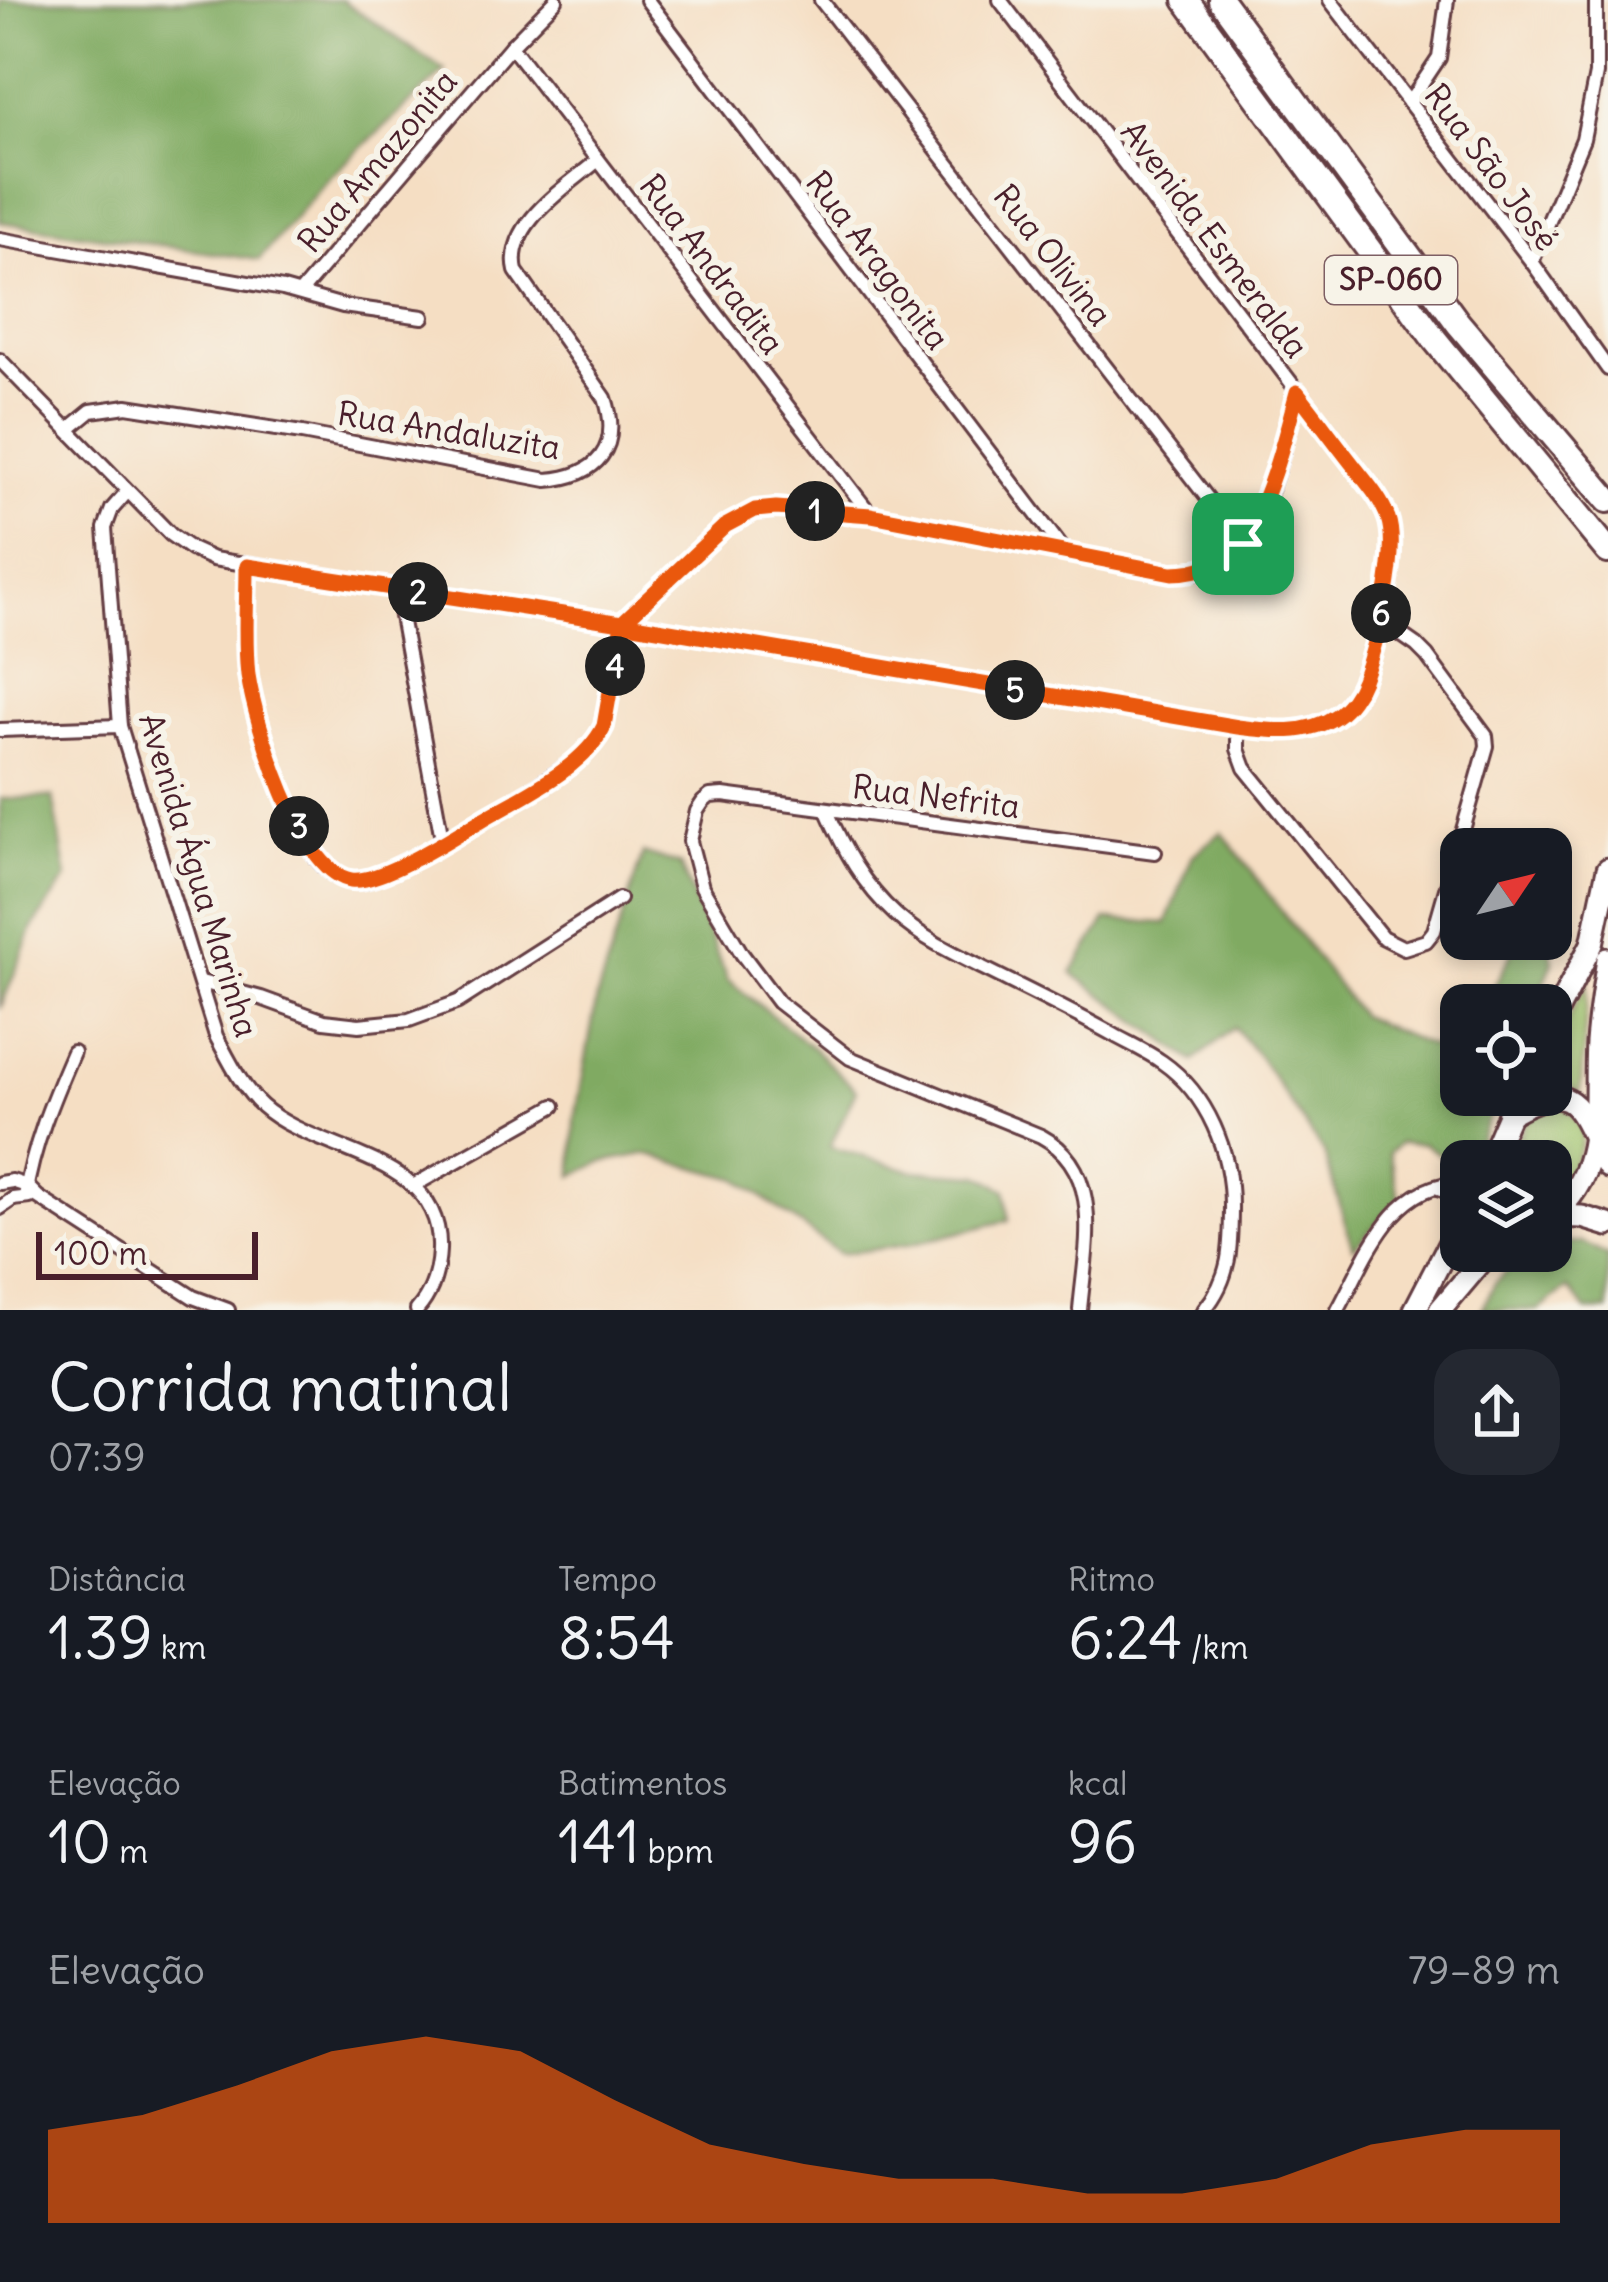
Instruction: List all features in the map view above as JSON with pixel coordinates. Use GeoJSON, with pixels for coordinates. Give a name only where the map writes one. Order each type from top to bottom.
{"type":"FeatureCollection","features":[{"type":"Feature","properties":{"kind":"highway","name":"SP-060"},"geometry":{"type":"LineString","coordinates":[[1186,0],[1435,340],[1608,551]]}},
{"type":"Feature","properties":{"kind":"highway","name":"SP-060"},"geometry":{"type":"LineString","coordinates":[[1221,0],[1458,323],[1608,500]]}},
{"type":"Feature","properties":{"kind":"main road"},"geometry":{"type":"LineString","coordinates":[[1571,984],[1592,944],[1608,868]]}},
{"type":"Feature","properties":{"kind":"main road"},"geometry":{"type":"LineString","coordinates":[[1572,1190],[1595,1149],[1597,1040],[1608,959]]}},
{"type":"Feature","properties":{"kind":"main road"},"geometry":{"type":"LineString","coordinates":[[1597,1040],[1608,1097]]}},
{"type":"Feature","properties":{"kind":"main road"},"geometry":{"type":"LineString","coordinates":[[1572,1106],[1581,1111],[1608,1167]]}},
{"type":"Feature","properties":{"kind":"main road"},"geometry":{"type":"LineString","coordinates":[[1572,1217],[1608,1225]]}},
{"type":"Feature","properties":{"kind":"main road"},"geometry":{"type":"LineString","coordinates":[[1418,1310],[1440,1264]]}},
{"type":"Feature","properties":{"kind":"main road"},"geometry":{"type":"LineString","coordinates":[[1440,1310],[1471,1272]]}},
{"type":"Feature","properties":{"kind":"street","name":"Rua Amazonita"},"geometry":{"type":"LineString","coordinates":[[0,239],[300,293],[511,46],[556,0]]}},
{"type":"Feature","properties":{"kind":"street","name":"Rua Aragonita"},"geometry":{"type":"LineString","coordinates":[[647,0],[1066,552]]}},
{"type":"Feature","properties":{"kind":"street","name":"Rua Olivina"},"geometry":{"type":"LineString","coordinates":[[821,0],[1243,544]]}},
{"type":"Feature","properties":{"kind":"street","name":"Avenida Esmeralda"},"geometry":{"type":"LineString","coordinates":[[1000,0],[1375,494],[1392,531],[1380,620]]}},
{"type":"Feature","properties":{"kind":"street","name":"Rua São José"},"geometry":{"type":"LineString","coordinates":[[1330,0],[1532,262],[1608,369]]}},
{"type":"Feature","properties":{"kind":"street"},"geometry":{"type":"LineString","coordinates":[[1409,103],[1439,58],[1448,0]]}},
{"type":"Feature","properties":{"kind":"street"},"geometry":{"type":"LineString","coordinates":[[1532,262],[1583,139],[1596,74],[1596,0]]}},
{"type":"Feature","properties":{"kind":"street","name":"Rua Andradita"},"geometry":{"type":"LineString","coordinates":[[511,46],[871,515]]}},
{"type":"Feature","properties":{"kind":"street","name":"Rua Andaluzita"},"geometry":{"type":"LineString","coordinates":[[69,429],[91,411],[128,406],[302,433],[547,480],[570,478],[594,465],[610,442],[612,419],[605,398],[516,271],[514,248],[531,219],[598,160]]}},
{"type":"Feature","properties":{"kind":"street"},"geometry":{"type":"LineString","coordinates":[[300,293],[343,306],[423,317]]}},
{"type":"Feature","properties":{"kind":"street"},"geometry":{"type":"LineString","coordinates":[[0,360],[171,535],[213,559],[247,566],[622,623],[1238,727],[1293,730],[1338,715],[1353,698],[1363,682],[1380,620],[1427,656],[1486,736],[1434,931],[1426,941],[1405,948],[1382,937],[1245,768],[1238,749],[1238,727]]}},
{"type":"Feature","properties":{"kind":"street"},"geometry":{"type":"LineString","coordinates":[[247,566],[248,675],[283,790],[316,857],[331,872],[349,880],[368,880],[443,844],[579,758],[604,726],[622,623],[737,517],[776,508],[871,515],[1192,573],[1210,568],[1243,544],[1273,481],[1297,392]]}},
{"type":"Feature","properties":{"kind":"street","name":"Avenida Água Marinha"},"geometry":{"type":"LineString","coordinates":[[128,492],[112,509],[105,528],[120,726],[216,1036],[237,1075],[262,1106],[299,1130],[392,1169],[413,1186]]}},
{"type":"Feature","properties":{"kind":"street"},"geometry":{"type":"LineString","coordinates":[[396,589],[443,844]]}},
{"type":"Feature","properties":{"kind":"street"},"geometry":{"type":"LineString","coordinates":[[0,730],[120,726]]}},
{"type":"Feature","properties":{"kind":"street","name":"Rua Nefrita"},"geometry":{"type":"LineString","coordinates":[[1080,1310],[1089,1213],[1075,1166],[1051,1141],[850,1058],[778,1003],[702,887],[690,841],[698,811],[710,796],[723,795],[1155,852]]}},
{"type":"Feature","properties":{"kind":"street"},"geometry":{"type":"LineString","coordinates":[[826,809],[846,855],[870,890],[899,918],[940,946],[1163,1062],[1192,1091],[1214,1126],[1231,1184],[1231,1256],[1204,1310]]}},
{"type":"Feature","properties":{"kind":"street"},"geometry":{"type":"LineString","coordinates":[[201,982],[324,1021],[359,1025],[409,1020],[458,1002],[620,899]]}},
{"type":"Feature","properties":{"kind":"street"},"geometry":{"type":"LineString","coordinates":[[30,1194],[29,1168],[73,1052]]}},
{"type":"Feature","properties":{"kind":"street"},"geometry":{"type":"LineString","coordinates":[[417,1310],[435,1280],[439,1236],[431,1212],[413,1186],[554,1106]]}},
{"type":"Feature","properties":{"kind":"street"},"geometry":{"type":"LineString","coordinates":[[0,1183],[12,1181],[193,1297],[228,1310]]}},
{"type":"Feature","properties":{"kind":"street"},"geometry":{"type":"LineString","coordinates":[[1338,1310],[1387,1221],[1403,1203],[1440,1185]]}},
{"type":"Feature","properties":{"kind":"street"},"geometry":{"type":"LineString","coordinates":[[1431,1188],[1440,1189]]}},
{"type":"Feature","properties":{"kind":"street"},"geometry":{"type":"LineString","coordinates":[[0,1208],[30,1194]]}},
{"type":"Feature","properties":{"kind":"street"},"geometry":{"type":"LineString","coordinates":[[1460,1310],[1461,1283]]}},
{"type":"Feature","properties":{"kind":"green space"},"geometry":{"type":"Polygon","coordinates":[[[0,0],[342,0],[445,71],[328,179],[259,260],[0,222],[0,0]]]}},
{"type":"Feature","properties":{"kind":"green space"},"geometry":{"type":"Polygon","coordinates":[[[53,797],[67,878],[34,926],[0,1009],[0,799],[53,797]]]}},
{"type":"Feature","properties":{"kind":"green space"},"geometry":{"type":"Polygon","coordinates":[[[1222,832],[1360,1016],[1440,1050],[1440,1116],[1489,1116],[1480,1140],[1440,1140],[1440,1155],[1424,1144],[1399,1143],[1389,1153],[1400,1199],[1353,1248],[1324,1153],[1234,1027],[1194,1061],[1072,973],[1106,920],[1167,923],[1192,856],[1222,832]]]}},
{"type":"Feature","properties":{"kind":"green space"},"geometry":{"type":"Polygon","coordinates":[[[643,853],[680,865],[728,980],[814,1049],[856,1090],[830,1147],[913,1171],[980,1175],[1006,1190],[1009,1220],[913,1244],[840,1254],[738,1179],[645,1154],[602,1162],[573,1176],[575,1120],[597,997],[643,853]]]}},
{"type":"Feature","properties":{"kind":"green space"},"geometry":{"type":"Polygon","coordinates":[[[1508,960],[1553,960],[1544,984],[1495,984],[1508,960]]]}},
{"type":"Feature","properties":{"kind":"green space"},"geometry":{"type":"Polygon","coordinates":[[[1588,980],[1580,1093],[1572,1088],[1572,1011],[1588,980]]]}},
{"type":"Feature","properties":{"kind":"green space"},"geometry":{"type":"Polygon","coordinates":[[[1530,1116],[1572,1116],[1582,1136],[1572,1166],[1572,1140],[1517,1140],[1530,1116]]]}},
{"type":"Feature","properties":{"kind":"green space"},"geometry":{"type":"Polygon","coordinates":[[[1581,1242],[1608,1256],[1608,1310],[1587,1310],[1568,1288],[1539,1310],[1482,1309],[1505,1272],[1572,1272],[1572,1243],[1581,1242]]]}},
{"type":"Feature","properties":{"kind":"route"},"geometry":{"type":"LineString","coordinates":[[1243,544],[1210,568],[1172,573],[871,515],[755,510],[725,526],[622,623],[247,566],[248,675],[276,774],[316,857],[331,872],[349,880],[368,880],[443,844],[545,782],[597,740],[604,726],[622,623],[1238,727],[1293,730],[1338,715],[1363,682],[1380,620],[1392,531],[1375,494],[1297,392],[1273,481],[1243,544]]}}]}
